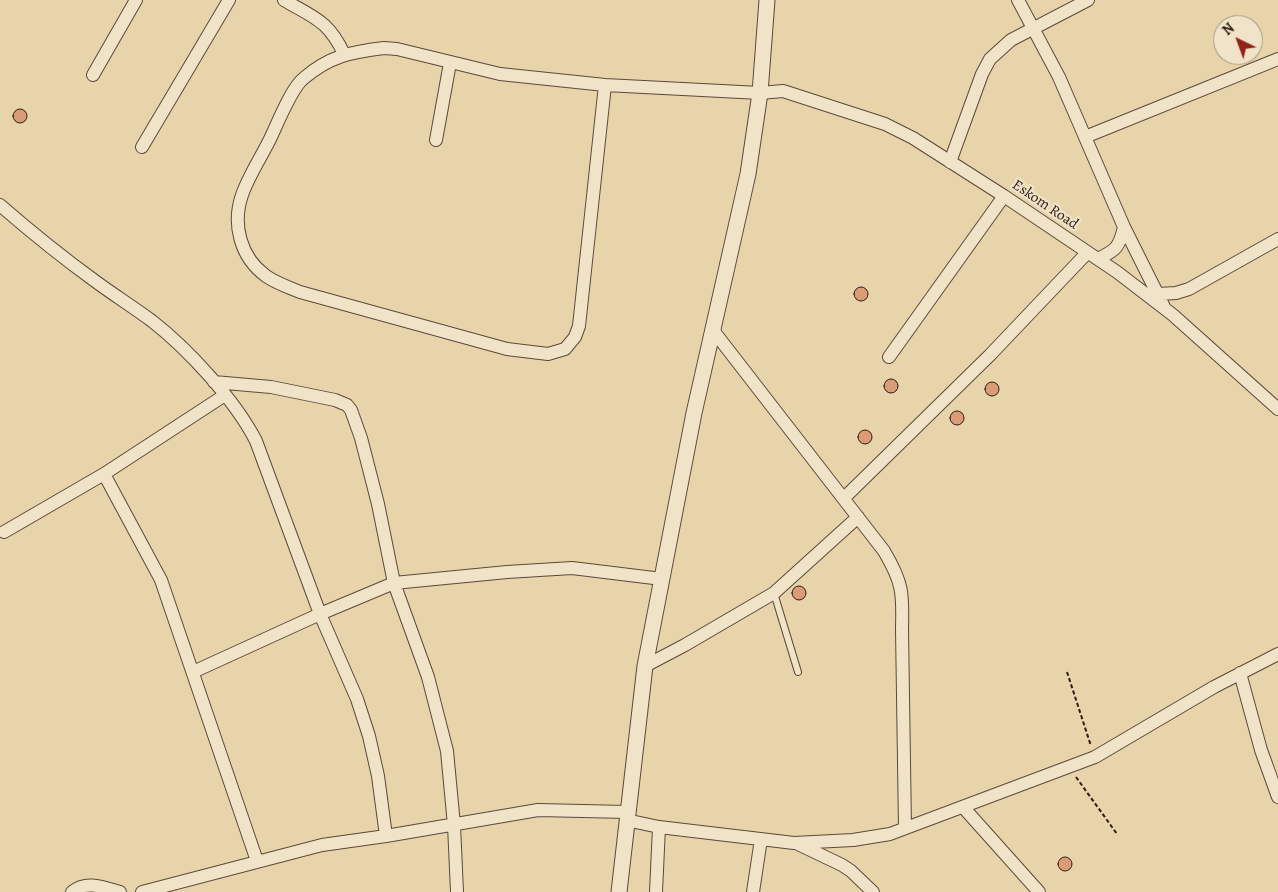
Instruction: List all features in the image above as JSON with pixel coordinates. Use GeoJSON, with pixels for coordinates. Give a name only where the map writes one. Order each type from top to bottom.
{"type":"FeatureCollection","features":[{"type":"Feature","properties":{"kind":"street"},"geometry":{"type":"LineString","coordinates":[[93,75],[136,0]]}},
{"type":"Feature","properties":{"kind":"street"},"geometry":{"type":"LineString","coordinates":[[142,147],[229,0]]}},
{"type":"Feature","properties":{"kind":"street"},"geometry":{"type":"LineString","coordinates":[[284,0],[317,18],[327,27],[336,38],[344,54]]}},
{"type":"Feature","properties":{"kind":"street"},"geometry":{"type":"LineString","coordinates":[[619,892],[645,666],[712,329],[748,174],[760,93],[767,0]]}},
{"type":"Feature","properties":{"kind":"street"},"geometry":{"type":"LineString","coordinates":[[1018,0],[1059,77],[1124,227],[1166,310]]}},
{"type":"Feature","properties":{"kind":"street"},"geometry":{"type":"LineString","coordinates":[[950,162],[982,74],[990,59],[1011,40],[1088,0]]}},
{"type":"Feature","properties":{"kind":"street","name":"Eskom Road"},"geometry":{"type":"LineString","coordinates":[[605,85],[579,326],[575,337],[565,349],[548,354],[507,349],[300,292],[279,284],[265,275],[253,263],[242,246],[238,232],[237,215],[242,195],[290,99],[301,79],[318,67],[344,54],[384,48],[397,49],[500,74],[605,85],[760,93],[783,91],[885,124],[913,138],[1004,196],[1092,256],[1166,310],[1278,409]]}},
{"type":"Feature","properties":{"kind":"street"},"geometry":{"type":"LineString","coordinates":[[1085,137],[1278,59]]}},
{"type":"Feature","properties":{"kind":"street"},"geometry":{"type":"LineString","coordinates":[[436,140],[450,63]]}},
{"type":"Feature","properties":{"kind":"street"},"geometry":{"type":"LineString","coordinates":[[889,357],[1004,196]]}},
{"type":"Feature","properties":{"kind":"street"},"geometry":{"type":"LineString","coordinates":[[0,205],[40,240],[153,322],[214,382],[246,421],[256,441],[320,614],[357,699],[369,736],[378,776],[386,836]]}},
{"type":"Feature","properties":{"kind":"street"},"geometry":{"type":"LineString","coordinates":[[844,498],[1092,256],[1114,251],[1120,242],[1124,227]]}},
{"type":"Feature","properties":{"kind":"street"},"geometry":{"type":"LineString","coordinates":[[1158,294],[1189,290],[1278,239]]}},
{"type":"Feature","properties":{"kind":"street"},"geometry":{"type":"LineString","coordinates":[[712,329],[844,498],[893,566],[899,580],[903,596],[905,828]]}},
{"type":"Feature","properties":{"kind":"street"},"geometry":{"type":"LineString","coordinates":[[214,382],[271,386],[335,400],[347,405],[353,415],[378,504],[394,583],[428,677],[439,718],[446,751],[454,825],[458,892]]}},
{"type":"Feature","properties":{"kind":"street"},"geometry":{"type":"LineString","coordinates":[[4,532],[104,474],[225,395]]}},
{"type":"Feature","properties":{"kind":"street"},"geometry":{"type":"LineString","coordinates":[[104,474],[161,580],[257,861]]}},
{"type":"Feature","properties":{"kind":"street"},"geometry":{"type":"LineString","coordinates":[[645,666],[774,593],[858,517]]}},
{"type":"Feature","properties":{"kind":"street"},"geometry":{"type":"LineString","coordinates":[[193,672],[320,614],[394,583],[572,568],[662,579]]}},
{"type":"Feature","properties":{"kind":"street"},"geometry":{"type":"LineString","coordinates":[[142,892],[322,845],[538,810],[627,816],[659,827],[794,843],[872,838],[890,834],[1095,757],[1240,673],[1278,654]]}},
{"type":"Feature","properties":{"kind":"street"},"geometry":{"type":"LineString","coordinates":[[1240,673],[1262,750],[1278,797]]}},
{"type":"Feature","properties":{"kind":"street"},"geometry":{"type":"LineString","coordinates":[[964,807],[1039,892]]}},
{"type":"Feature","properties":{"kind":"street"},"geometry":{"type":"LineString","coordinates":[[656,892],[659,827]]}},
{"type":"Feature","properties":{"kind":"street"},"geometry":{"type":"LineString","coordinates":[[753,892],[761,839]]}},
{"type":"Feature","properties":{"kind":"street"},"geometry":{"type":"LineString","coordinates":[[794,843],[851,870],[873,892]]}},
{"type":"Feature","properties":{"kind":"street"},"geometry":{"type":"LineString","coordinates":[[72,892],[77,887],[93,884],[120,892]]}},
{"type":"Feature","properties":{"kind":"lane"},"geometry":{"type":"LineString","coordinates":[[774,593],[798,672]]}},
{"type":"Feature","properties":{"kind":"path"},"geometry":{"type":"LineString","coordinates":[[1066,672],[1095,757]]}},
{"type":"Feature","properties":{"kind":"path"},"geometry":{"type":"LineString","coordinates":[[1069,767],[1117,834]]}},
{"type":"Feature","properties":{"kind":"building"},"geometry":{"type":"Polygon","coordinates":[[[20,109],[25,111],[27,116],[25,121],[20,123],[15,121],[13,116],[15,111],[20,109]]]}},
{"type":"Feature","properties":{"kind":"building"},"geometry":{"type":"Polygon","coordinates":[[[861,287],[866,289],[868,294],[866,299],[861,301],[856,299],[854,294],[856,289],[861,287]]]}},
{"type":"Feature","properties":{"kind":"building"},"geometry":{"type":"Polygon","coordinates":[[[891,379],[896,381],[898,386],[896,391],[891,393],[886,391],[884,386],[886,381],[891,379]]]}},
{"type":"Feature","properties":{"kind":"building"},"geometry":{"type":"Polygon","coordinates":[[[992,382],[997,384],[999,389],[997,394],[992,396],[987,394],[985,389],[987,384],[992,382]]]}},
{"type":"Feature","properties":{"kind":"building"},"geometry":{"type":"Polygon","coordinates":[[[957,411],[962,413],[964,418],[962,423],[957,425],[952,423],[950,418],[952,413],[957,411]]]}},
{"type":"Feature","properties":{"kind":"building"},"geometry":{"type":"Polygon","coordinates":[[[865,430],[870,432],[872,437],[870,442],[865,444],[860,442],[858,437],[860,432],[865,430]]]}},
{"type":"Feature","properties":{"kind":"building"},"geometry":{"type":"Polygon","coordinates":[[[799,586],[804,588],[806,593],[804,598],[799,600],[794,598],[792,593],[794,588],[799,586]]]}},
{"type":"Feature","properties":{"kind":"building"},"geometry":{"type":"Polygon","coordinates":[[[1065,857],[1070,859],[1072,864],[1070,869],[1065,871],[1060,869],[1058,864],[1060,859],[1065,857]]]}}]}
